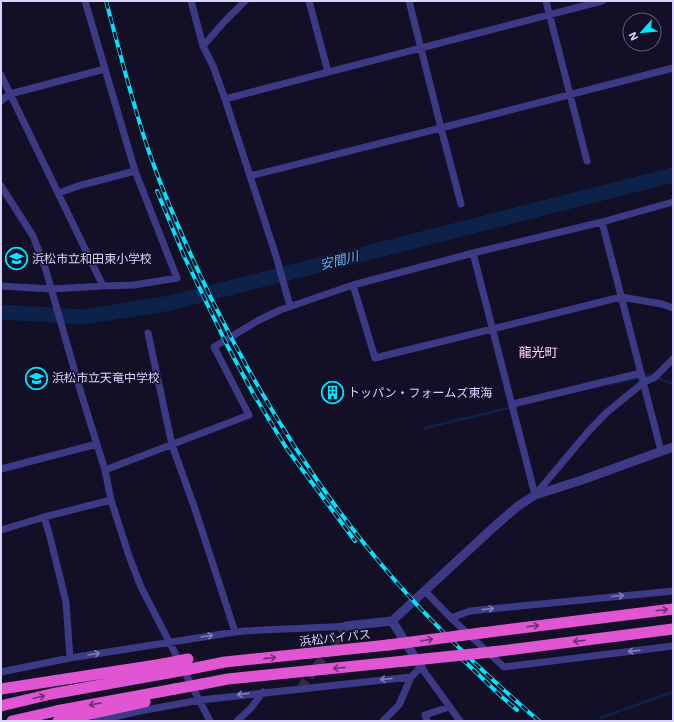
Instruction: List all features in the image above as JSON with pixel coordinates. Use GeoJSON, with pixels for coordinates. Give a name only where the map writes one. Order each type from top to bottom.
{"type":"FeatureCollection","features":[{"type":"Feature","properties":{"kind":"highway","name":"浜松バイパス"},"geometry":{"type":"LineString","coordinates":[[166,668],[189,664],[225,662],[388,645],[673,609]]}},
{"type":"Feature","properties":{"kind":"highway"},"geometry":{"type":"LineString","coordinates":[[12,721],[56,711],[203,686],[228,679],[492,652],[673,629]]}},
{"type":"Feature","properties":{"kind":"highway"},"geometry":{"type":"LineString","coordinates":[[1,689],[87,675],[166,668]]}},
{"type":"Feature","properties":{"kind":"highway"},"geometry":{"type":"LineString","coordinates":[[1,706],[166,668]]}},
{"type":"Feature","properties":{"kind":"highway"},"geometry":{"type":"LineString","coordinates":[[58,721],[177,691]]}},
{"type":"Feature","properties":{"kind":"street"},"geometry":{"type":"LineString","coordinates":[[1,286],[51,290],[134,285],[177,278],[135,171],[85,1]]}},
{"type":"Feature","properties":{"kind":"street"},"geometry":{"type":"LineString","coordinates":[[191,1],[203,46],[213,66],[225,99],[276,256],[290,306]]}},
{"type":"Feature","properties":{"kind":"street"},"geometry":{"type":"LineString","coordinates":[[203,46],[245,1]]}},
{"type":"Feature","properties":{"kind":"street"},"geometry":{"type":"LineString","coordinates":[[308,1],[328,72]]}},
{"type":"Feature","properties":{"kind":"street"},"geometry":{"type":"LineString","coordinates":[[409,1],[461,204]]}},
{"type":"Feature","properties":{"kind":"street"},"geometry":{"type":"LineString","coordinates":[[546,1],[587,161]]}},
{"type":"Feature","properties":{"kind":"street"},"geometry":{"type":"LineString","coordinates":[[225,99],[602,1]]}},
{"type":"Feature","properties":{"kind":"street"},"geometry":{"type":"LineString","coordinates":[[1,100],[10,94],[104,68]]}},
{"type":"Feature","properties":{"kind":"street"},"geometry":{"type":"LineString","coordinates":[[250,176],[673,68]]}},
{"type":"Feature","properties":{"kind":"street"},"geometry":{"type":"LineString","coordinates":[[1,75],[103,286]]}},
{"type":"Feature","properties":{"kind":"street"},"geometry":{"type":"LineString","coordinates":[[59,193],[78,186],[135,171]]}},
{"type":"Feature","properties":{"kind":"street"},"geometry":{"type":"LineString","coordinates":[[1,186],[33,236],[45,267],[105,470],[111,500],[129,556],[141,587],[210,721]]}},
{"type":"Feature","properties":{"kind":"street"},"geometry":{"type":"LineString","coordinates":[[105,470],[249,415],[214,347],[259,320],[290,306],[353,285],[473,253],[602,222],[673,202]]}},
{"type":"Feature","properties":{"kind":"street"},"geometry":{"type":"LineString","coordinates":[[602,222],[661,451]]}},
{"type":"Feature","properties":{"kind":"street"},"geometry":{"type":"LineString","coordinates":[[473,253],[494,329],[535,495]]}},
{"type":"Feature","properties":{"kind":"street"},"geometry":{"type":"LineString","coordinates":[[353,285],[375,358],[621,297],[662,304],[673,308]]}},
{"type":"Feature","properties":{"kind":"street"},"geometry":{"type":"LineString","coordinates":[[148,333],[172,445],[198,516],[235,632]]}},
{"type":"Feature","properties":{"kind":"street"},"geometry":{"type":"LineString","coordinates":[[535,495],[587,432],[606,413],[644,382],[654,378],[673,358]]}},
{"type":"Feature","properties":{"kind":"street"},"geometry":{"type":"LineString","coordinates":[[513,406],[641,373]]}},
{"type":"Feature","properties":{"kind":"street"},"geometry":{"type":"LineString","coordinates":[[1,469],[97,444]]}},
{"type":"Feature","properties":{"kind":"street"},"geometry":{"type":"LineString","coordinates":[[1,672],[70,658],[235,632],[260,629],[309,629],[392,621],[496,525],[518,506],[535,495],[582,480],[673,447]]}},
{"type":"Feature","properties":{"kind":"street"},"geometry":{"type":"LineString","coordinates":[[1,530],[44,517],[111,500]]}},
{"type":"Feature","properties":{"kind":"street"},"geometry":{"type":"LineString","coordinates":[[44,517],[66,602],[70,658]]}},
{"type":"Feature","properties":{"kind":"street"},"geometry":{"type":"LineString","coordinates":[[425,591],[451,618],[504,667],[673,646]]}},
{"type":"Feature","properties":{"kind":"street"},"geometry":{"type":"LineString","coordinates":[[451,618],[470,611],[673,591]]}},
{"type":"Feature","properties":{"kind":"street"},"geometry":{"type":"LineString","coordinates":[[392,621],[421,667],[460,721]]}},
{"type":"Feature","properties":{"kind":"street"},"geometry":{"type":"LineString","coordinates":[[383,721],[399,705],[411,677],[421,667]]}},
{"type":"Feature","properties":{"kind":"street"},"geometry":{"type":"LineString","coordinates":[[96,721],[200,700],[262,692],[411,677]]}},
{"type":"Feature","properties":{"kind":"street"},"geometry":{"type":"LineString","coordinates":[[237,721],[251,708],[262,692]]}},
{"type":"Feature","properties":{"kind":"street"},"geometry":{"type":"LineString","coordinates":[[427,721],[425,714],[449,707]]}},
{"type":"Feature","properties":{"kind":"waterway","name":"安間川"},"geometry":{"type":"LineString","coordinates":[[1,312],[84,317],[170,303],[673,175]]}},
{"type":"Feature","properties":{"kind":"waterway"},"geometry":{"type":"LineString","coordinates":[[608,385],[651,375],[673,384]]}},
{"type":"Feature","properties":{"kind":"waterway"},"geometry":{"type":"LineString","coordinates":[[425,428],[512,407]]}},
{"type":"Feature","properties":{"kind":"waterway"},"geometry":{"type":"LineString","coordinates":[[600,718],[673,692]]}},
{"type":"Feature","properties":{"kind":"tunnel"},"geometry":{"type":"LineString","coordinates":[[301,688],[346,626]]}},
{"type":"Feature","properties":{"kind":"railway"},"geometry":{"type":"LineString","coordinates":[[106,1],[141,128],[169,205],[212,300],[271,409],[316,479],[365,545],[392,577],[463,652],[539,721]]}},
{"type":"Feature","properties":{"kind":"railway"},"geometry":{"type":"LineString","coordinates":[[157,191],[184,256],[227,345],[254,395],[287,449],[355,541]]}},
{"type":"Feature","properties":{"kind":"railway"},"geometry":{"type":"LineString","coordinates":[[461,658],[517,710]]}},
{"type":"Feature","properties":{"kind":"place","name":"浜松市立和田東小学校"},"geometry":{"type":"Point","coordinates":[17,259]}},
{"type":"Feature","properties":{"kind":"place","name":"浜松市立天竜中学校"},"geometry":{"type":"Point","coordinates":[37,378]}},
{"type":"Feature","properties":{"kind":"place","name":"トッパン・フォームズ東海"},"geometry":{"type":"Point","coordinates":[332,393]}},
{"type":"Feature","properties":{"kind":"district","name":"龍光町"},"geometry":{"type":"Point","coordinates":[538,352]}}]}
